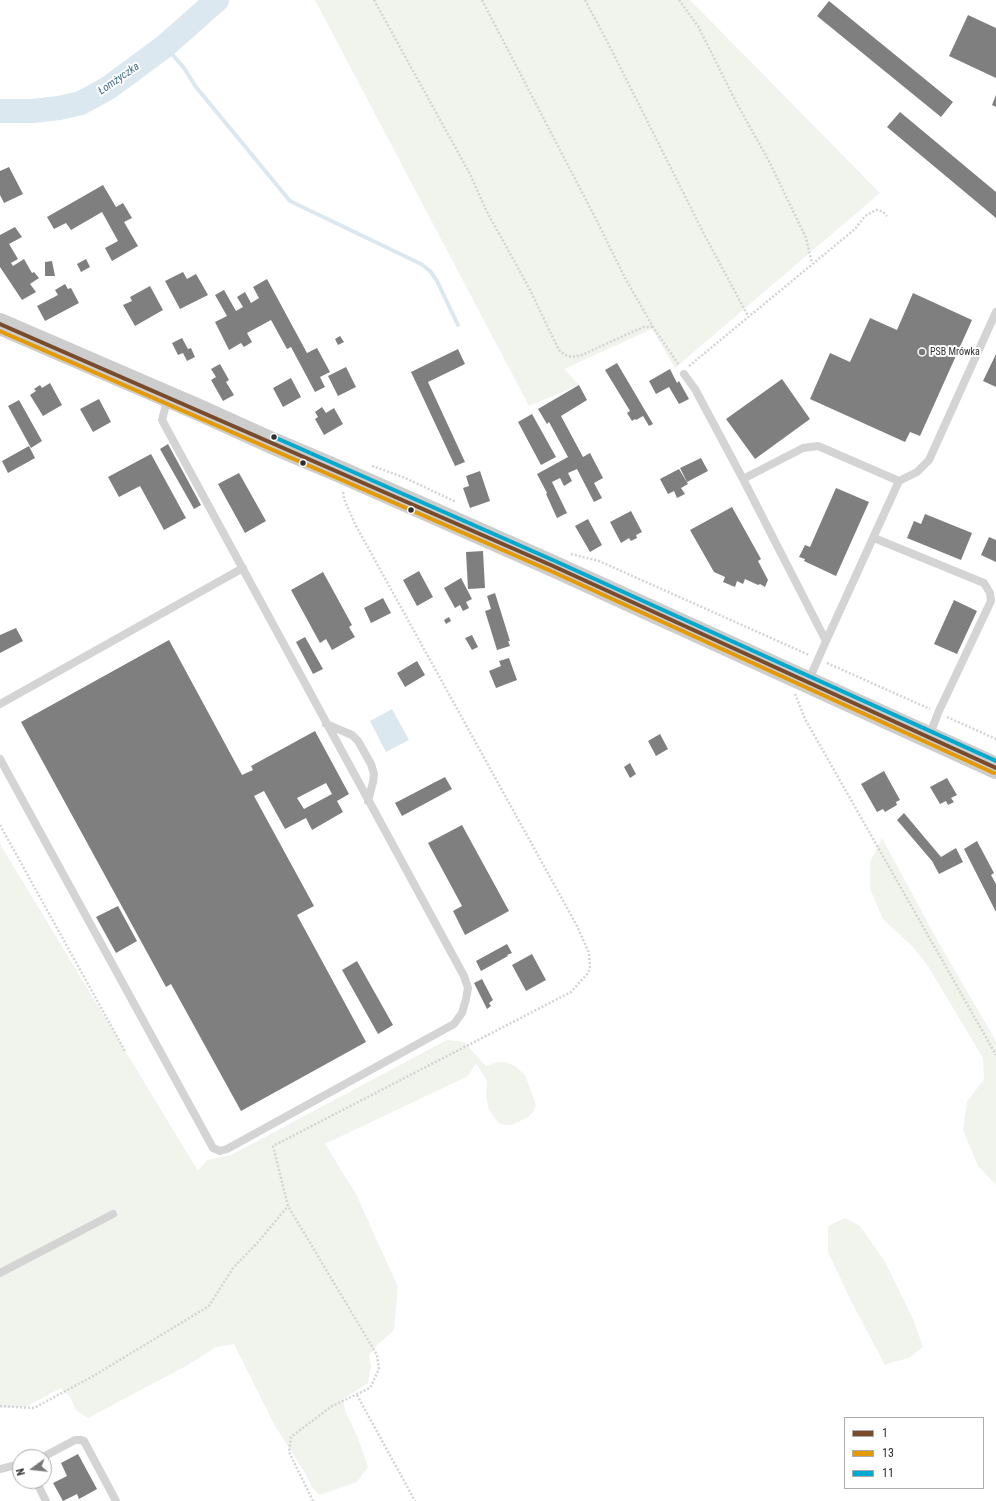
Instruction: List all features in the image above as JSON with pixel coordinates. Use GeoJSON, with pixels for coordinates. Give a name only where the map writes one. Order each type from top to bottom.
{"type":"FeatureCollection","features":[{"type":"Feature","properties":{"kind":"street"},"geometry":{"type":"LineString","coordinates":[[0,324],[546,563],[996,768]]}},
{"type":"Feature","properties":{"kind":"lane"},"geometry":{"type":"LineString","coordinates":[[802,680],[826,641],[899,481],[918,472],[929,460],[996,312]]}},
{"type":"Feature","properties":{"kind":"lane"},"geometry":{"type":"LineString","coordinates":[[684,374],[695,389],[743,479],[826,641]]}},
{"type":"Feature","properties":{"kind":"lane"},"geometry":{"type":"LineString","coordinates":[[0,760],[213,1148],[220,1151],[234,1146],[454,1024],[462,1013],[468,988],[464,976],[162,420],[168,397]]}},
{"type":"Feature","properties":{"kind":"lane"},"geometry":{"type":"LineString","coordinates":[[743,479],[803,448],[818,446],[899,481]]}},
{"type":"Feature","properties":{"kind":"lane"},"geometry":{"type":"LineString","coordinates":[[874,538],[984,583],[990,593],[990,601],[938,713],[929,738]]}},
{"type":"Feature","properties":{"kind":"lane"},"geometry":{"type":"LineString","coordinates":[[0,704],[243,568]]}},
{"type":"Feature","properties":{"kind":"lane"},"geometry":{"type":"LineString","coordinates":[[326,724],[352,735],[358,741],[371,764],[374,774],[374,782],[368,801]]}},
{"type":"Feature","properties":{"kind":"lane"},"geometry":{"type":"LineString","coordinates":[[0,1273],[113,1214]]}},
{"type":"Feature","properties":{"kind":"lane"},"geometry":{"type":"LineString","coordinates":[[52,1452],[75,1440],[84,1442],[114,1500]]}},
{"type":"Feature","properties":{"kind":"lane"},"geometry":{"type":"LineString","coordinates":[[0,1469],[12,1466]]}},
{"type":"Feature","properties":{"kind":"lane"},"geometry":{"type":"LineString","coordinates":[[40,1489],[46,1501]]}},
{"type":"Feature","properties":{"kind":"path"},"geometry":{"type":"LineString","coordinates":[[374,0],[470,174],[486,210],[529,288],[559,350],[565,355],[572,357],[582,355],[644,327],[653,327]]}},
{"type":"Feature","properties":{"kind":"path"},"geometry":{"type":"LineString","coordinates":[[482,0],[624,276],[653,327],[684,374],[692,363],[855,228],[865,216],[876,210],[882,211],[887,216]]}},
{"type":"Feature","properties":{"kind":"path"},"geometry":{"type":"LineString","coordinates":[[585,0],[704,234],[748,316]]}},
{"type":"Feature","properties":{"kind":"path"},"geometry":{"type":"LineString","coordinates":[[679,0],[685,6],[698,26],[736,102],[770,163],[806,238],[812,263]]}},
{"type":"Feature","properties":{"kind":"path"},"geometry":{"type":"LineString","coordinates":[[313,1501],[289,1452],[291,1437],[332,1406],[370,1388],[379,1369],[378,1355],[288,1206],[273,1146],[571,992],[588,973],[590,967],[589,953],[577,926],[355,524],[344,499],[342,483],[343,473]]}},
{"type":"Feature","properties":{"kind":"path"},"geometry":{"type":"LineString","coordinates":[[802,680],[795,695],[804,719],[996,1055]]}},
{"type":"Feature","properties":{"kind":"path"},"geometry":{"type":"LineString","coordinates":[[0,825],[126,1051]]}},
{"type":"Feature","properties":{"kind":"path"},"geometry":{"type":"LineString","coordinates":[[0,1406],[34,1408],[95,1375],[209,1306],[233,1268],[259,1241],[288,1206]]}},
{"type":"Feature","properties":{"kind":"path"},"geometry":{"type":"LineString","coordinates":[[357,1395],[415,1501]]}},
{"type":"Feature","properties":{"kind":"shaded area"},"geometry":{"type":"Polygon","coordinates":[[[315,0],[690,0],[880,193],[675,368],[652,329],[564,369],[579,385],[529,406],[315,0]]]}},
{"type":"Feature","properties":{"kind":"shaded area"},"geometry":{"type":"Polygon","coordinates":[[[392,709],[409,740],[386,752],[370,721],[392,709]]]}},
{"type":"Feature","properties":{"kind":"shaded area"},"geometry":{"type":"Polygon","coordinates":[[[882,838],[940,945],[996,1041],[996,1185],[978,1166],[963,1130],[967,1102],[984,1079],[983,1058],[928,966],[913,947],[883,919],[870,889],[870,862],[882,838]]]}},
{"type":"Feature","properties":{"kind":"shaded area"},"geometry":{"type":"Polygon","coordinates":[[[0,844],[198,1171],[207,1160],[231,1155],[447,1040],[464,1042],[486,1066],[498,1062],[505,1062],[515,1066],[525,1075],[536,1105],[534,1111],[528,1117],[514,1124],[506,1125],[499,1123],[493,1116],[488,1107],[486,1095],[487,1081],[476,1063],[468,1076],[325,1144],[356,1194],[398,1287],[394,1330],[377,1345],[369,1356],[371,1366],[368,1383],[343,1399],[345,1411],[358,1438],[368,1467],[357,1482],[319,1495],[312,1487],[305,1473],[275,1426],[234,1344],[216,1347],[186,1366],[88,1418],[76,1410],[70,1397],[61,1388],[26,1407],[0,1408],[0,844]]]}},
{"type":"Feature","properties":{"kind":"shaded area"},"geometry":{"type":"Polygon","coordinates":[[[845,1218],[860,1226],[884,1260],[913,1319],[923,1347],[909,1358],[885,1365],[851,1301],[828,1252],[828,1226],[845,1218]]]}},
{"type":"Feature","properties":{"kind":"building"},"geometry":{"type":"Polygon","coordinates":[[[829,1],[953,102],[941,117],[817,16],[829,1]]]}},
{"type":"Feature","properties":{"kind":"building"},"geometry":{"type":"Polygon","coordinates":[[[968,15],[996,28],[996,78],[949,56],[968,15]]]}},
{"type":"Feature","properties":{"kind":"building"},"geometry":{"type":"Polygon","coordinates":[[[996,95],[996,107],[992,105],[996,95]]]}},
{"type":"Feature","properties":{"kind":"building"},"geometry":{"type":"Polygon","coordinates":[[[900,112],[996,192],[996,218],[887,127],[900,112]]]}},
{"type":"Feature","properties":{"kind":"building"},"geometry":{"type":"Polygon","coordinates":[[[9,167],[23,194],[4,203],[0,195],[0,171],[9,167]]]}},
{"type":"Feature","properties":{"kind":"building"},"geometry":{"type":"Polygon","coordinates":[[[103,185],[116,207],[123,203],[132,218],[124,222],[138,246],[112,261],[105,248],[118,241],[102,212],[71,230],[66,223],[54,229],[47,217],[103,185]]]}},
{"type":"Feature","properties":{"kind":"building"},"geometry":{"type":"Polygon","coordinates":[[[15,227],[22,237],[9,244],[18,259],[11,263],[13,266],[24,259],[32,273],[34,272],[39,278],[30,284],[36,292],[22,300],[0,267],[0,235],[15,227]]]}},
{"type":"Feature","properties":{"kind":"building"},"geometry":{"type":"Polygon","coordinates":[[[86,259],[90,267],[81,272],[77,264],[86,259]]]}},
{"type":"Feature","properties":{"kind":"building"},"geometry":{"type":"Polygon","coordinates":[[[52,261],[55,276],[45,276],[45,262],[52,261]]]}},
{"type":"Feature","properties":{"kind":"building"},"geometry":{"type":"Polygon","coordinates":[[[183,272],[187,279],[196,274],[208,295],[180,309],[165,281],[183,272]]]}},
{"type":"Feature","properties":{"kind":"building"},"geometry":{"type":"Polygon","coordinates":[[[267,279],[307,353],[317,348],[330,372],[320,377],[325,387],[315,392],[291,347],[287,349],[271,320],[247,333],[252,342],[244,347],[241,343],[229,350],[215,322],[227,316],[215,295],[224,290],[236,311],[243,307],[237,297],[245,292],[251,303],[259,298],[253,287],[267,279]]]}},
{"type":"Feature","properties":{"kind":"building"},"geometry":{"type":"Polygon","coordinates":[[[65,284],[68,289],[71,288],[79,303],[45,321],[37,306],[58,295],[55,290],[65,284]]]}},
{"type":"Feature","properties":{"kind":"building"},"geometry":{"type":"Polygon","coordinates":[[[150,286],[163,310],[135,326],[123,305],[132,301],[130,297],[150,286]]]}},
{"type":"Feature","properties":{"kind":"building","name":"PSB Mrówka"},"geometry":{"type":"Polygon","coordinates":[[[913,293],[972,320],[920,436],[910,432],[905,442],[810,399],[830,353],[850,362],[870,318],[897,330],[913,293]]]}},
{"type":"Feature","properties":{"kind":"building"},"geometry":{"type":"Polygon","coordinates":[[[340,336],[344,342],[338,345],[335,339],[340,336]]]}},
{"type":"Feature","properties":{"kind":"building"},"geometry":{"type":"Polygon","coordinates":[[[182,338],[188,349],[191,348],[195,357],[187,361],[183,353],[178,355],[172,343],[182,338]]]}},
{"type":"Feature","properties":{"kind":"building"},"geometry":{"type":"Polygon","coordinates":[[[458,349],[465,364],[428,382],[465,462],[455,466],[411,372],[458,349]]]}},
{"type":"Feature","properties":{"kind":"building"},"geometry":{"type":"Polygon","coordinates":[[[996,354],[996,387],[983,381],[996,354]]]}},
{"type":"Feature","properties":{"kind":"building"},"geometry":{"type":"Polygon","coordinates":[[[617,363],[653,424],[649,426],[643,416],[632,421],[627,413],[630,411],[605,370],[617,363]]]}},
{"type":"Feature","properties":{"kind":"building"},"geometry":{"type":"Polygon","coordinates":[[[220,364],[229,380],[226,382],[234,395],[223,401],[211,380],[216,377],[211,369],[220,364]]]}},
{"type":"Feature","properties":{"kind":"building"},"geometry":{"type":"Polygon","coordinates":[[[346,367],[356,387],[338,396],[328,376],[346,367]]]}},
{"type":"Feature","properties":{"kind":"building"},"geometry":{"type":"Polygon","coordinates":[[[670,369],[677,383],[679,381],[689,399],[679,404],[669,387],[656,394],[649,381],[670,369]]]}},
{"type":"Feature","properties":{"kind":"building"},"geometry":{"type":"Polygon","coordinates":[[[291,378],[301,397],[283,407],[273,388],[291,378]]]}},
{"type":"Feature","properties":{"kind":"building"},"geometry":{"type":"Polygon","coordinates":[[[782,379],[810,419],[755,459],[726,419],[782,379]]]}},
{"type":"Feature","properties":{"kind":"building"},"geometry":{"type":"Polygon","coordinates":[[[50,383],[62,405],[43,416],[30,395],[36,391],[34,389],[40,385],[42,388],[50,383]]]}},
{"type":"Feature","properties":{"kind":"building"},"geometry":{"type":"Polygon","coordinates":[[[579,385],[587,400],[561,416],[583,457],[590,453],[603,478],[594,483],[602,498],[594,502],[577,469],[568,473],[572,481],[564,486],[560,478],[552,482],[567,513],[557,518],[546,494],[547,493],[537,474],[568,457],[549,422],[547,424],[538,409],[579,385]]]}},
{"type":"Feature","properties":{"kind":"building"},"geometry":{"type":"Polygon","coordinates":[[[99,399],[111,422],[93,432],[80,409],[99,399]]]}},
{"type":"Feature","properties":{"kind":"building"},"geometry":{"type":"Polygon","coordinates":[[[19,400],[42,441],[31,448],[8,406],[19,400]]]}},
{"type":"Feature","properties":{"kind":"building"},"geometry":{"type":"Polygon","coordinates":[[[322,407],[326,413],[334,408],[343,424],[324,435],[315,419],[318,417],[315,412],[322,407]]]}},
{"type":"Feature","properties":{"kind":"building"},"geometry":{"type":"Polygon","coordinates":[[[532,414],[556,457],[541,465],[518,422],[532,414]]]}},
{"type":"Feature","properties":{"kind":"building"},"geometry":{"type":"Polygon","coordinates":[[[168,444],[201,505],[194,509],[160,449],[168,444]]]}},
{"type":"Feature","properties":{"kind":"building"},"geometry":{"type":"Polygon","coordinates":[[[29,446],[35,458],[8,473],[2,461],[29,446]]]}},
{"type":"Feature","properties":{"kind":"building"},"geometry":{"type":"Polygon","coordinates":[[[151,454],[186,518],[164,530],[140,486],[119,497],[108,477],[151,454]]]}},
{"type":"Feature","properties":{"kind":"building"},"geometry":{"type":"Polygon","coordinates":[[[701,458],[708,471],[687,482],[680,468],[701,458]]]}},
{"type":"Feature","properties":{"kind":"building"},"geometry":{"type":"Polygon","coordinates":[[[679,469],[688,484],[681,488],[685,494],[677,498],[674,491],[668,494],[660,479],[679,469]]]}},
{"type":"Feature","properties":{"kind":"building"},"geometry":{"type":"Polygon","coordinates":[[[480,471],[490,501],[470,508],[463,488],[469,486],[466,476],[480,471]]]}},
{"type":"Feature","properties":{"kind":"building"},"geometry":{"type":"Polygon","coordinates":[[[239,473],[266,521],[245,533],[218,484],[239,473]]]}},
{"type":"Feature","properties":{"kind":"building"},"geometry":{"type":"Polygon","coordinates":[[[836,488],[869,502],[836,576],[804,561],[805,559],[799,557],[805,545],[810,547],[836,488]]]}},
{"type":"Feature","properties":{"kind":"building"},"geometry":{"type":"Polygon","coordinates":[[[732,507],[761,559],[758,561],[768,580],[765,587],[745,579],[743,584],[737,581],[735,587],[723,582],[725,577],[714,572],[690,530],[732,507]]]}},
{"type":"Feature","properties":{"kind":"building"},"geometry":{"type":"Polygon","coordinates":[[[631,511],[642,532],[636,535],[637,538],[631,541],[629,538],[621,543],[610,522],[631,511]]]}},
{"type":"Feature","properties":{"kind":"building"},"geometry":{"type":"Polygon","coordinates":[[[925,514],[972,533],[961,560],[907,538],[914,521],[921,524],[925,514]]]}},
{"type":"Feature","properties":{"kind":"building"},"geometry":{"type":"Polygon","coordinates":[[[588,519],[602,545],[590,552],[575,526],[588,519]]]}},
{"type":"Feature","properties":{"kind":"building"},"geometry":{"type":"Polygon","coordinates":[[[989,537],[996,540],[996,562],[981,555],[989,537]]]}},
{"type":"Feature","properties":{"kind":"building"},"geometry":{"type":"Polygon","coordinates":[[[483,551],[485,588],[468,589],[466,552],[483,551]]]}},
{"type":"Feature","properties":{"kind":"building"},"geometry":{"type":"Polygon","coordinates":[[[419,571],[433,597],[417,606],[403,580],[419,571]]]}},
{"type":"Feature","properties":{"kind":"building"},"geometry":{"type":"Polygon","coordinates":[[[323,572],[352,625],[349,627],[355,637],[332,650],[326,639],[320,643],[291,590],[323,572]]]}},
{"type":"Feature","properties":{"kind":"building"},"geometry":{"type":"Polygon","coordinates":[[[461,578],[472,599],[466,602],[469,608],[463,611],[460,605],[455,608],[444,588],[461,578]]]}},
{"type":"Feature","properties":{"kind":"building"},"geometry":{"type":"Polygon","coordinates":[[[495,593],[510,641],[508,641],[510,646],[497,650],[485,611],[491,609],[487,596],[495,593]]]}},
{"type":"Feature","properties":{"kind":"building"},"geometry":{"type":"Polygon","coordinates":[[[383,598],[391,613],[371,623],[364,608],[383,598]]]}},
{"type":"Feature","properties":{"kind":"building"},"geometry":{"type":"Polygon","coordinates":[[[954,600],[977,611],[957,654],[934,644],[954,600]]]}},
{"type":"Feature","properties":{"kind":"building"},"geometry":{"type":"Polygon","coordinates":[[[449,617],[451,621],[446,624],[444,620],[449,617]]]}},
{"type":"Feature","properties":{"kind":"building"},"geometry":{"type":"Polygon","coordinates":[[[16,628],[23,641],[0,653],[0,635],[16,628]]]}},
{"type":"Feature","properties":{"kind":"building"},"geometry":{"type":"Polygon","coordinates":[[[472,635],[478,647],[472,650],[465,638],[472,635]]]}},
{"type":"Feature","properties":{"kind":"building"},"geometry":{"type":"Polygon","coordinates":[[[305,637],[323,669],[313,674],[296,642],[305,637]]]}},
{"type":"Feature","properties":{"kind":"building"},"geometry":{"type":"Polygon","coordinates":[[[169,640],[242,775],[253,770],[251,766],[315,731],[349,794],[337,801],[343,812],[312,830],[306,818],[285,829],[264,791],[254,796],[314,906],[297,915],[366,1042],[241,1111],[171,984],[166,987],[21,722],[169,640]],[[326,783],[297,798],[304,809],[332,794],[326,783]]]}},
{"type":"Feature","properties":{"kind":"building"},"geometry":{"type":"Polygon","coordinates":[[[509,658],[517,680],[496,688],[489,671],[501,666],[499,661],[509,658]]]}},
{"type":"Feature","properties":{"kind":"building"},"geometry":{"type":"Polygon","coordinates":[[[417,661],[425,675],[405,687],[397,673],[417,661]]]}},
{"type":"Feature","properties":{"kind":"building"},"geometry":{"type":"Polygon","coordinates":[[[660,734],[668,749],[656,756],[648,741],[660,734]]]}},
{"type":"Feature","properties":{"kind":"building"},"geometry":{"type":"Polygon","coordinates":[[[630,763],[636,774],[630,778],[624,767],[630,763]]]}},
{"type":"Feature","properties":{"kind":"building"},"geometry":{"type":"Polygon","coordinates":[[[884,771],[900,800],[896,802],[897,805],[885,812],[883,809],[877,812],[861,784],[884,771]]]}},
{"type":"Feature","properties":{"kind":"building"},"geometry":{"type":"Polygon","coordinates":[[[445,777],[452,789],[402,816],[395,803],[445,777]]]}},
{"type":"Feature","properties":{"kind":"building"},"geometry":{"type":"Polygon","coordinates":[[[947,778],[957,795],[951,798],[954,802],[948,805],[946,801],[940,804],[930,787],[947,778]]]}},
{"type":"Feature","properties":{"kind":"building"},"geometry":{"type":"Polygon","coordinates":[[[904,813],[941,857],[956,848],[963,862],[939,874],[932,861],[897,820],[904,813]]]}},
{"type":"Feature","properties":{"kind":"building"},"geometry":{"type":"Polygon","coordinates":[[[462,825],[509,911],[465,935],[453,911],[462,906],[428,843],[462,825]]]}},
{"type":"Feature","properties":{"kind":"building"},"geometry":{"type":"Polygon","coordinates":[[[977,841],[994,873],[991,875],[996,884],[996,912],[964,849],[977,841]]]}},
{"type":"Feature","properties":{"kind":"building"},"geometry":{"type":"Polygon","coordinates":[[[118,906],[137,941],[116,953],[96,917],[118,906]]]}},
{"type":"Feature","properties":{"kind":"building"},"geometry":{"type":"Polygon","coordinates":[[[507,944],[512,953],[481,971],[476,961],[507,944]]]}},
{"type":"Feature","properties":{"kind":"building"},"geometry":{"type":"Polygon","coordinates":[[[532,954],[546,980],[526,991],[512,965],[532,954]]]}},
{"type":"Feature","properties":{"kind":"building"},"geometry":{"type":"Polygon","coordinates":[[[357,961],[393,1025],[378,1034],[342,970],[357,961]]]}},
{"type":"Feature","properties":{"kind":"building"},"geometry":{"type":"Polygon","coordinates":[[[482,979],[493,1000],[489,1003],[491,1006],[487,1009],[474,983],[482,979]]]}},
{"type":"Feature","properties":{"kind":"building"},"geometry":{"type":"Polygon","coordinates":[[[78,1454],[97,1489],[79,1499],[77,1494],[63,1501],[53,1483],[67,1476],[61,1463],[78,1454]]]}},
{"type":"Feature","properties":{"kind":"waterway","name":"Łomżyczka"},"geometry":{"type":"LineString","coordinates":[[0,111],[33,111],[59,108],[81,103],[108,88],[165,46],[217,0]]}},
{"type":"Feature","properties":{"kind":"waterway"},"geometry":{"type":"LineString","coordinates":[[165,46],[184,68],[196,87],[290,201],[421,264],[430,271],[437,281],[458,325]]}},
{"type":"Feature","properties":{"kind":"transit line","name":"1"},"geometry":{"type":"LineString","coordinates":[[0,324],[553,566],[996,768]]}},
{"type":"Feature","properties":{"kind":"transit line","name":"13"},"geometry":{"type":"LineString","coordinates":[[0,331],[551,571],[994,773]]}},
{"type":"Feature","properties":{"kind":"transit line","name":"11"},"geometry":{"type":"LineString","coordinates":[[274,437],[555,561],[996,761]]}},
{"type":"Feature","properties":{"kind":"place","name":"PSB Mrówka"},"geometry":{"type":"Point","coordinates":[922,352]}}]}
